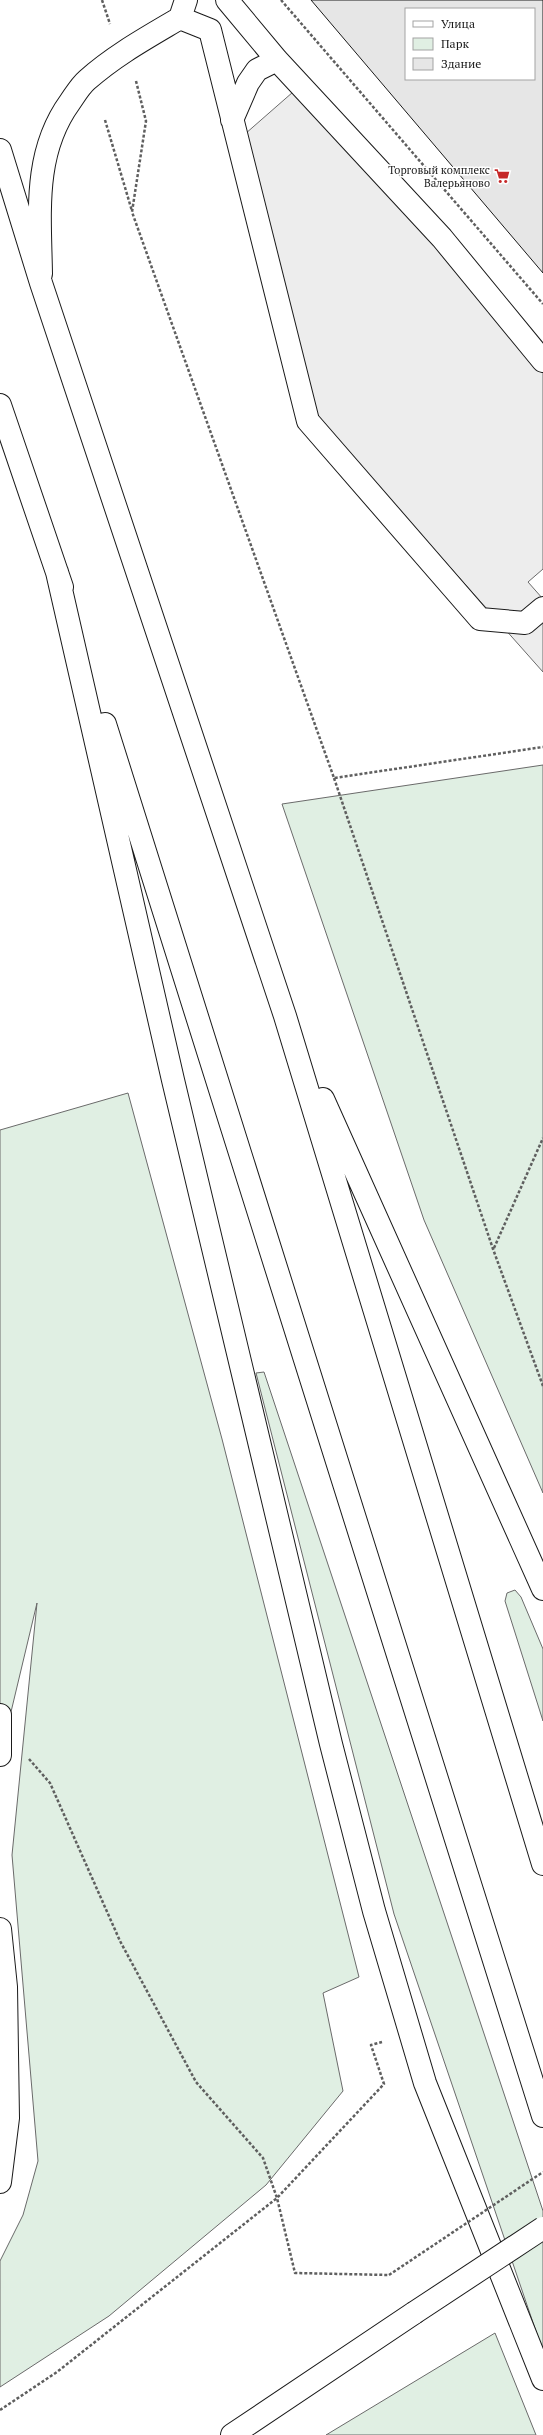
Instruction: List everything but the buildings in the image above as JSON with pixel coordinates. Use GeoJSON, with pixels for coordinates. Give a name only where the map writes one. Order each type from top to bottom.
{"type":"FeatureCollection","features":[{"type":"Feature","properties":{"kind":"main road"},"geometry":{"type":"LineString","coordinates":[[227,0],[277,60],[442,238],[543,361]]}},
{"type":"Feature","properties":{"kind":"main road"},"geometry":{"type":"LineString","coordinates":[[41,283],[40,200],[45,152],[57,120],[85,81],[183,9],[210,30],[308,421],[480,619],[525,623],[543,608]]}},
{"type":"Feature","properties":{"kind":"main road"},"geometry":{"type":"LineString","coordinates":[[232,120],[248,83],[257,70],[277,60]]}},
{"type":"Feature","properties":{"kind":"main road"},"geometry":{"type":"LineString","coordinates":[[0,150],[41,283],[285,1016],[543,1864]]}},
{"type":"Feature","properties":{"kind":"main road"},"geometry":{"type":"LineString","coordinates":[[0,405],[57,572],[543,2116]]}},
{"type":"Feature","properties":{"kind":"main road"},"geometry":{"type":"LineString","coordinates":[[57,572],[174,1087],[331,1744],[374,1911],[425,2083],[543,2379]]}},
{"type":"Feature","properties":{"kind":"main road"},"geometry":{"type":"LineString","coordinates":[[285,1016],[543,1589]]}},
{"type":"Feature","properties":{"kind":"main road"},"geometry":{"type":"LineString","coordinates":[[0,1755],[1,1721]]}},
{"type":"Feature","properties":{"kind":"main road"},"geometry":{"type":"LineString","coordinates":[[0,1929],[6,1987],[8,2118],[0,2182]]}},
{"type":"Feature","properties":{"kind":"main road"},"geometry":{"type":"LineString","coordinates":[[232,2435],[543,2228]]}},
{"type":"Feature","properties":{"kind":"path"},"geometry":{"type":"LineString","coordinates":[[102,0],[111,28]]}},
{"type":"Feature","properties":{"kind":"path"},"geometry":{"type":"LineString","coordinates":[[281,0],[543,304]]}},
{"type":"Feature","properties":{"kind":"path"},"geometry":{"type":"LineString","coordinates":[[132,212],[146,121],[135,74]]}},
{"type":"Feature","properties":{"kind":"path"},"geometry":{"type":"LineString","coordinates":[[105,120],[132,212],[334,778],[493,1249],[543,1386]]}},
{"type":"Feature","properties":{"kind":"path"},"geometry":{"type":"LineString","coordinates":[[334,778],[543,747]]}},
{"type":"Feature","properties":{"kind":"path"},"geometry":{"type":"LineString","coordinates":[[493,1249],[543,1138]]}},
{"type":"Feature","properties":{"kind":"path"},"geometry":{"type":"LineString","coordinates":[[1,1721],[50,1783],[120,1941],[196,2082],[263,2158],[277,2198],[295,2273],[389,2275],[543,2172]]}},
{"type":"Feature","properties":{"kind":"path"},"geometry":{"type":"LineString","coordinates":[[0,2410],[57,2372],[277,2198],[384,2084],[372,2045]]}},
{"type":"Feature","properties":{"kind":"green space"},"geometry":{"type":"Polygon","coordinates":[[[543,765],[543,1493],[424,1220],[282,804],[543,765]]]}},
{"type":"Feature","properties":{"kind":"green space"},"geometry":{"type":"Polygon","coordinates":[[[128,1093],[222,1439],[359,1977],[323,1993],[343,2091],[266,2185],[109,2316],[0,2387],[0,2261],[23,2215],[38,2161],[12,1855],[37,1603],[0,1758],[0,1130],[128,1093]]]}},
{"type":"Feature","properties":{"kind":"green space"},"geometry":{"type":"Polygon","coordinates":[[[264,1372],[543,2211],[543,2352],[394,1914],[256,1373],[264,1372]]]}},
{"type":"Feature","properties":{"kind":"green space"},"geometry":{"type":"Polygon","coordinates":[[[515,1590],[521,1597],[543,1649],[543,1721],[505,1601],[507,1593],[515,1590]]]}},
{"type":"Feature","properties":{"kind":"green space"},"geometry":{"type":"Polygon","coordinates":[[[495,2333],[536,2435],[326,2435],[495,2333]]]}},
{"type":"Feature","properties":{"kind":"shaded area"},"geometry":{"type":"Polygon","coordinates":[[[301,85],[543,361],[543,569],[528,582],[543,599],[543,672],[314,414],[245,134],[301,85]]]}},
{"type":"Feature","properties":{"kind":"place","name":"Торговый комплекс Валерьяново"},"geometry":{"type":"Point","coordinates":[502,176]}}]}
